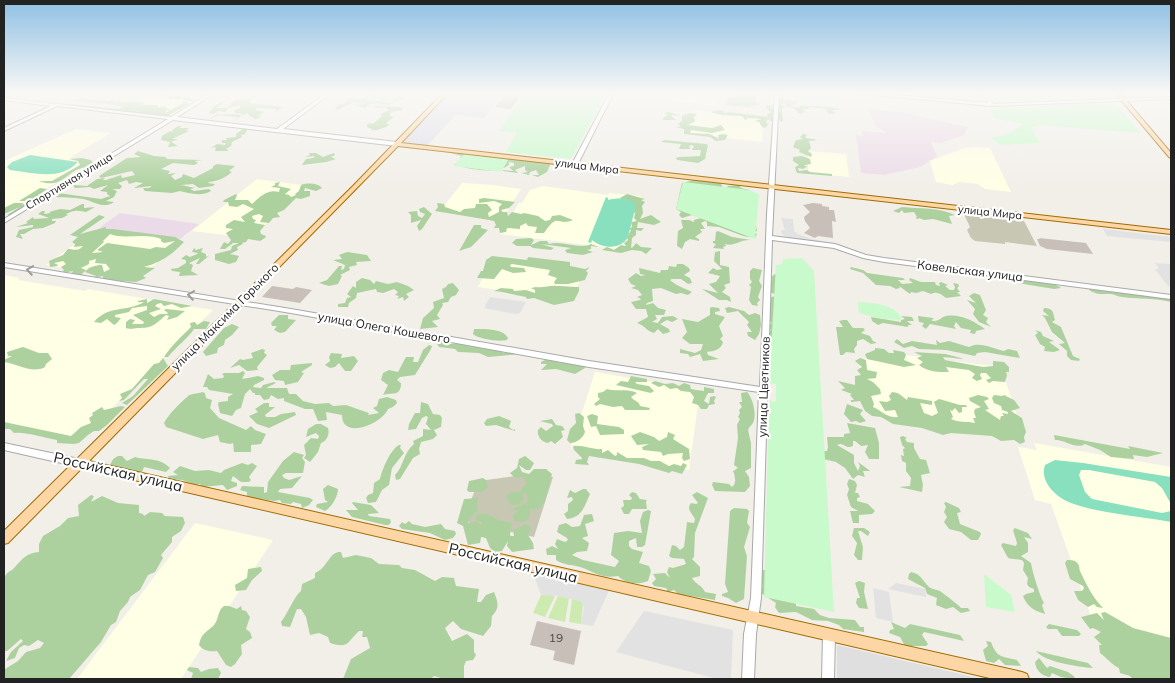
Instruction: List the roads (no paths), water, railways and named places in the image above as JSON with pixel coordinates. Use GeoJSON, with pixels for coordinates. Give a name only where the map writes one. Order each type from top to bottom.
{"type":"FeatureCollection","features":[{"type":"Feature","properties":{"kind":"main road","name":"улица Максима Горького"},"geometry":{"type":"LineString","coordinates":[[4,539],[415,126]]}},
{"type":"Feature","properties":{"kind":"main road"},"geometry":{"type":"LineString","coordinates":[[1145,126],[1171,156]]}},
{"type":"Feature","properties":{"kind":"main road","name":"улица Мира"},"geometry":{"type":"LineString","coordinates":[[397,144],[1171,232]]}},
{"type":"Feature","properties":{"kind":"main road","name":"Российская улица"},"geometry":{"type":"LineString","coordinates":[[79,463],[1022,679]]}},
{"type":"Feature","properties":{"kind":"street","name":"Спортивная улица"},"geometry":{"type":"LineString","coordinates":[[4,221],[159,126]]}},
{"type":"Feature","properties":{"kind":"street","name":"улица Мира"},"geometry":{"type":"LineString","coordinates":[[242,126],[397,144]]}},
{"type":"Feature","properties":{"kind":"street"},"geometry":{"type":"LineString","coordinates":[[279,130],[285,126]]}},
{"type":"Feature","properties":{"kind":"street"},"geometry":{"type":"LineString","coordinates":[[575,164],[595,126]]}},
{"type":"Feature","properties":{"kind":"street","name":"улица Цветников"},"geometry":{"type":"LineString","coordinates":[[748,679],[750,634],[754,618],[776,126]]}},
{"type":"Feature","properties":{"kind":"street","name":"Ковельская улица"},"geometry":{"type":"LineString","coordinates":[[770,238],[836,246],[865,257],[884,260],[1171,297]]}},
{"type":"Feature","properties":{"kind":"street","name":"улица Олега Кошевого"},"geometry":{"type":"LineString","coordinates":[[4,265],[239,303],[599,366],[763,390]]}},
{"type":"Feature","properties":{"kind":"street","name":"Российская улица"},"geometry":{"type":"LineString","coordinates":[[4,446],[79,463]]}},
{"type":"Feature","properties":{"kind":"street"},"geometry":{"type":"LineString","coordinates":[[828,679],[829,635]]}}]}
